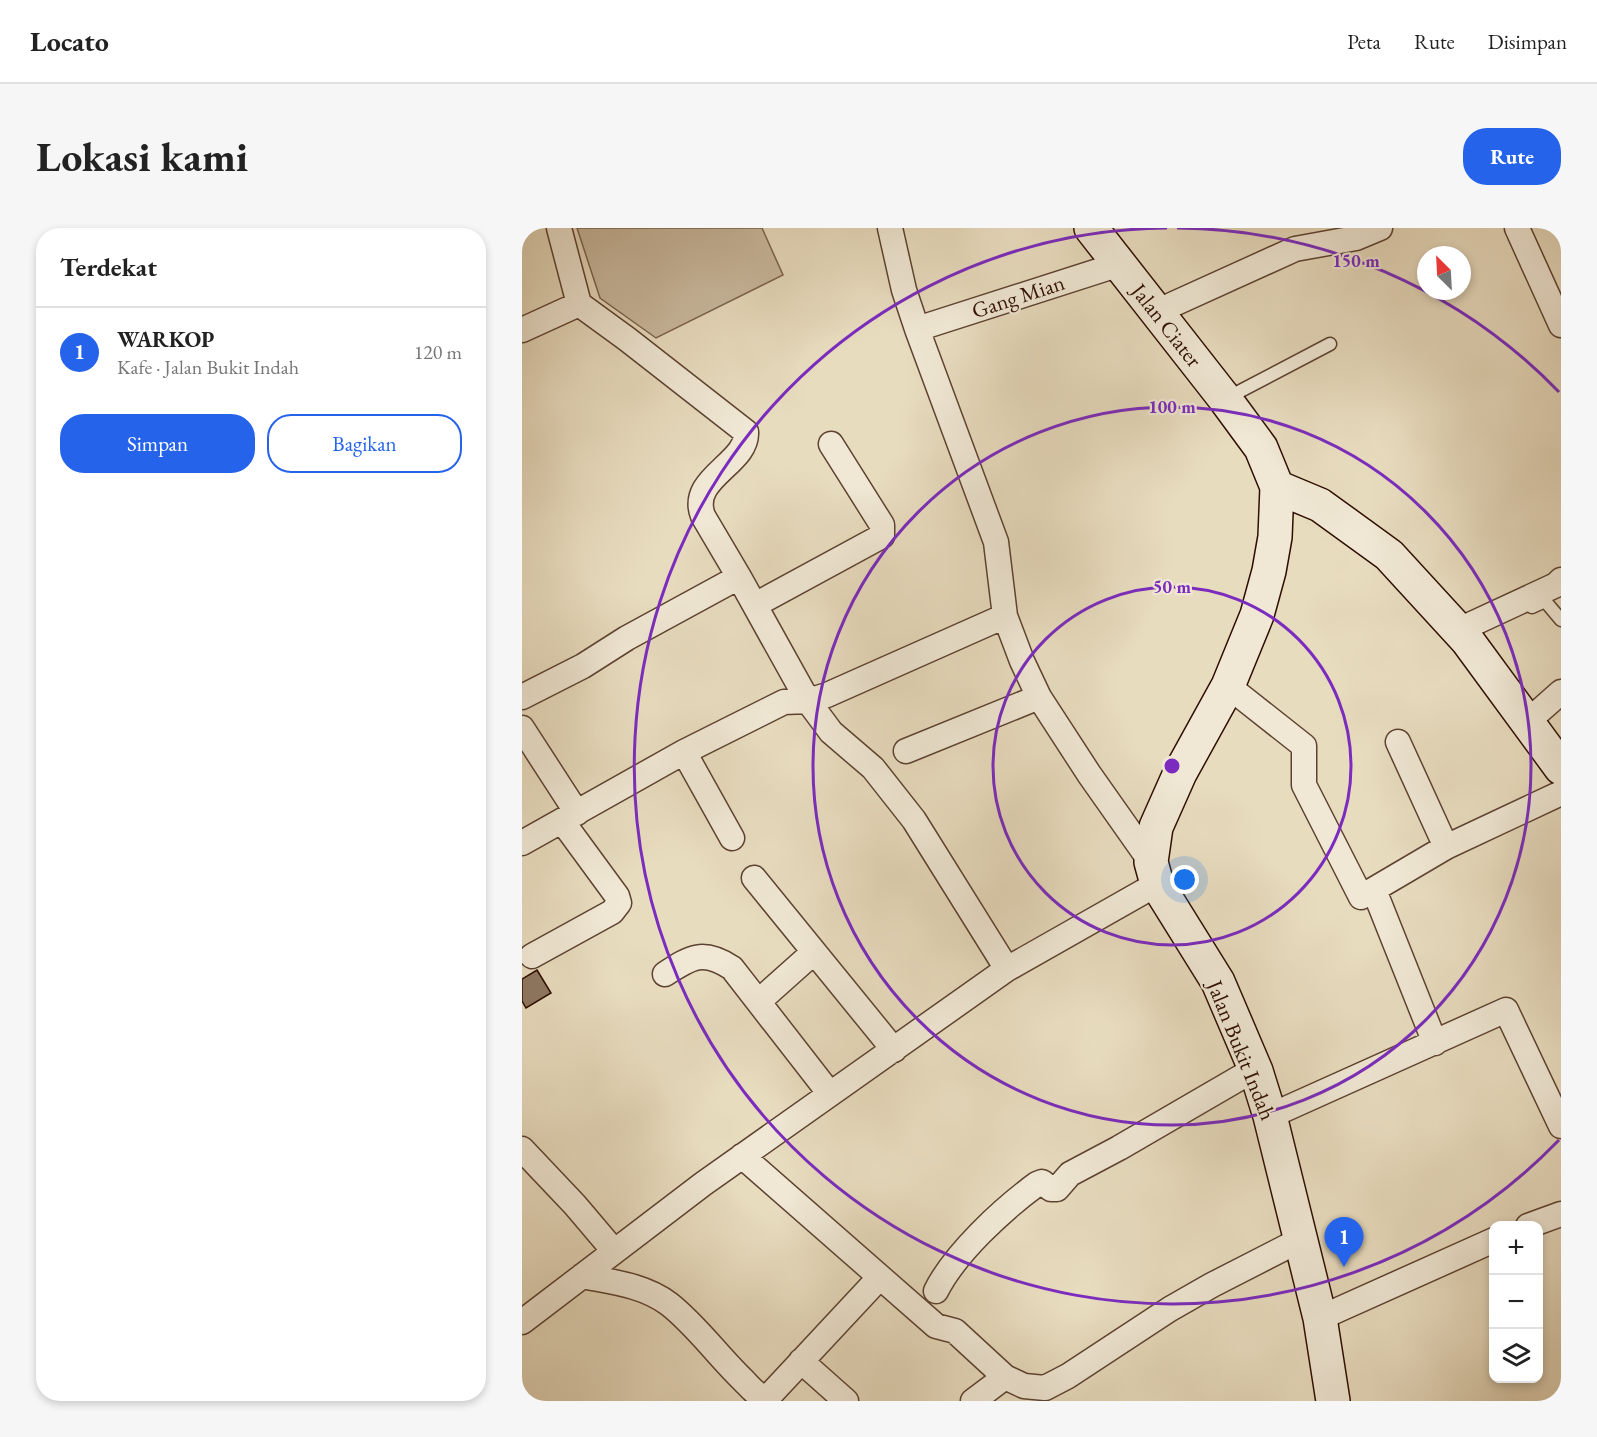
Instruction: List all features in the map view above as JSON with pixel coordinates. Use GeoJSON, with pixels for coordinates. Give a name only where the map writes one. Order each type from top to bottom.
{"type":"FeatureCollection","features":[{"type":"Feature","properties":{"kind":"main road","name":"Jalan Ciater"},"geometry":{"type":"LineString","coordinates":[[1091,228],[1226,399],[1261,448],[1277,487]]}},
{"type":"Feature","properties":{"kind":"main road"},"geometry":{"type":"LineString","coordinates":[[1154,873],[1156,827],[1180,773],[1228,686],[1257,615],[1275,537],[1277,487],[1320,505],[1389,555],[1463,635],[1561,768]]}},
{"type":"Feature","properties":{"kind":"main road","name":"Jalan Bukit Indah"},"geometry":{"type":"LineString","coordinates":[[1154,873],[1218,982],[1255,1069],[1270,1116],[1320,1318],[1333,1400]]}},
{"type":"Feature","properties":{"kind":"street"},"geometry":{"type":"LineString","coordinates":[[559,228],[579,304],[746,432],[745,444],[702,492],[699,505],[808,702],[831,732],[873,768],[914,820],[1007,969]]}},
{"type":"Feature","properties":{"kind":"street"},"geometry":{"type":"LineString","coordinates":[[522,1322],[742,1156],[1007,969],[1154,873],[1039,698],[1022,661],[1005,616],[1003,584],[996,542],[917,329],[904,290],[890,228]]}},
{"type":"Feature","properties":{"kind":"street"},"geometry":{"type":"LineString","coordinates":[[1156,312],[1295,249],[1356,238],[1380,228]]}},
{"type":"Feature","properties":{"kind":"street"},"geometry":{"type":"LineString","coordinates":[[1517,228],[1561,325]]}},
{"type":"Feature","properties":{"kind":"street","name":"Gang Mian"},"geometry":{"type":"LineString","coordinates":[[917,329],[1120,264]]}},
{"type":"Feature","properties":{"kind":"street"},"geometry":{"type":"LineString","coordinates":[[522,330],[579,304]]}},
{"type":"Feature","properties":{"kind":"street"},"geometry":{"type":"LineString","coordinates":[[755,605],[882,536],[882,525],[831,444]]}},
{"type":"Feature","properties":{"kind":"street"},"geometry":{"type":"LineString","coordinates":[[522,697],[583,666],[627,638],[739,577]]}},
{"type":"Feature","properties":{"kind":"street"},"geometry":{"type":"LineString","coordinates":[[1463,635],[1557,585],[1561,580]]}},
{"type":"Feature","properties":{"kind":"street"},"geometry":{"type":"LineString","coordinates":[[522,843],[684,752],[784,702],[808,702],[826,695],[1005,616]]}},
{"type":"Feature","properties":{"kind":"street"},"geometry":{"type":"LineString","coordinates":[[1228,686],[1304,746],[1304,785],[1361,897],[1446,848],[1561,793]]}},
{"type":"Feature","properties":{"kind":"street"},"geometry":{"type":"LineString","coordinates":[[1527,722],[1561,692]]}},
{"type":"Feature","properties":{"kind":"street"},"geometry":{"type":"LineString","coordinates":[[906,750],[1039,698]]}},
{"type":"Feature","properties":{"kind":"street"},"geometry":{"type":"LineString","coordinates":[[523,733],[619,903],[612,912],[532,956]]}},
{"type":"Feature","properties":{"kind":"street"},"geometry":{"type":"LineString","coordinates":[[1398,742],[1446,848]]}},
{"type":"Feature","properties":{"kind":"street"},"geometry":{"type":"LineString","coordinates":[[684,752],[732,838]]}},
{"type":"Feature","properties":{"kind":"street"},"geometry":{"type":"LineString","coordinates":[[754,878],[894,1050]]}},
{"type":"Feature","properties":{"kind":"street"},"geometry":{"type":"LineString","coordinates":[[1374,890],[1435,1043]]}},
{"type":"Feature","properties":{"kind":"street"},"geometry":{"type":"LineString","coordinates":[[767,994],[814,952]]}},
{"type":"Feature","properties":{"kind":"street"},"geometry":{"type":"LineString","coordinates":[[665,974],[687,959],[703,956],[717,958],[732,968],[830,1094]]}},
{"type":"Feature","properties":{"kind":"street"},"geometry":{"type":"LineString","coordinates":[[1270,1116],[1506,1010],[1561,1126]]}},
{"type":"Feature","properties":{"kind":"street"},"geometry":{"type":"LineString","coordinates":[[936,1290],[952,1264],[1005,1209],[1036,1184],[1042,1182],[1051,1189],[1057,1190],[1070,1174],[1255,1069]]}},
{"type":"Feature","properties":{"kind":"street"},"geometry":{"type":"LineString","coordinates":[[522,1149],[575,1205],[614,1251]]}},
{"type":"Feature","properties":{"kind":"street"},"geometry":{"type":"LineString","coordinates":[[742,1156],[936,1326],[955,1331],[1005,1377],[1024,1386],[1045,1388],[1068,1376],[1170,1309],[1300,1240]]}},
{"type":"Feature","properties":{"kind":"street"},"geometry":{"type":"LineString","coordinates":[[1542,1221],[1561,1214]]}},
{"type":"Feature","properties":{"kind":"street"},"geometry":{"type":"LineString","coordinates":[[1320,1318],[1489,1242]]}},
{"type":"Feature","properties":{"kind":"street"},"geometry":{"type":"LineString","coordinates":[[582,1276],[641,1289],[669,1304],[698,1332],[718,1356],[764,1397],[769,1396],[880,1277]]}},
{"type":"Feature","properties":{"kind":"street"},"geometry":{"type":"LineString","coordinates":[[801,1361],[846,1401]]}},
{"type":"Feature","properties":{"kind":"street"},"geometry":{"type":"LineString","coordinates":[[974,1401],[1005,1377]]}},
{"type":"Feature","properties":{"kind":"lane"},"geometry":{"type":"LineString","coordinates":[[1226,399],[1330,344]]}},
{"type":"Feature","properties":{"kind":"lane"},"geometry":{"type":"LineString","coordinates":[[1463,635],[1545,601],[1561,620]]}},
{"type":"Feature","properties":{"kind":"shaded area"},"geometry":{"type":"Polygon","coordinates":[[[577,228],[762,228],[783,275],[656,338],[600,298],[577,228]]]}},
{"type":"Feature","properties":{"kind":"building"},"geometry":{"type":"Polygon","coordinates":[[[537,970],[551,993],[526,1008],[522,1001],[522,979],[537,970]]]}},
{"type":"Feature","properties":{"kind":"place","name":"WARKOP"},"geometry":{"type":"Point","coordinates":[1344,1267]}}]}
